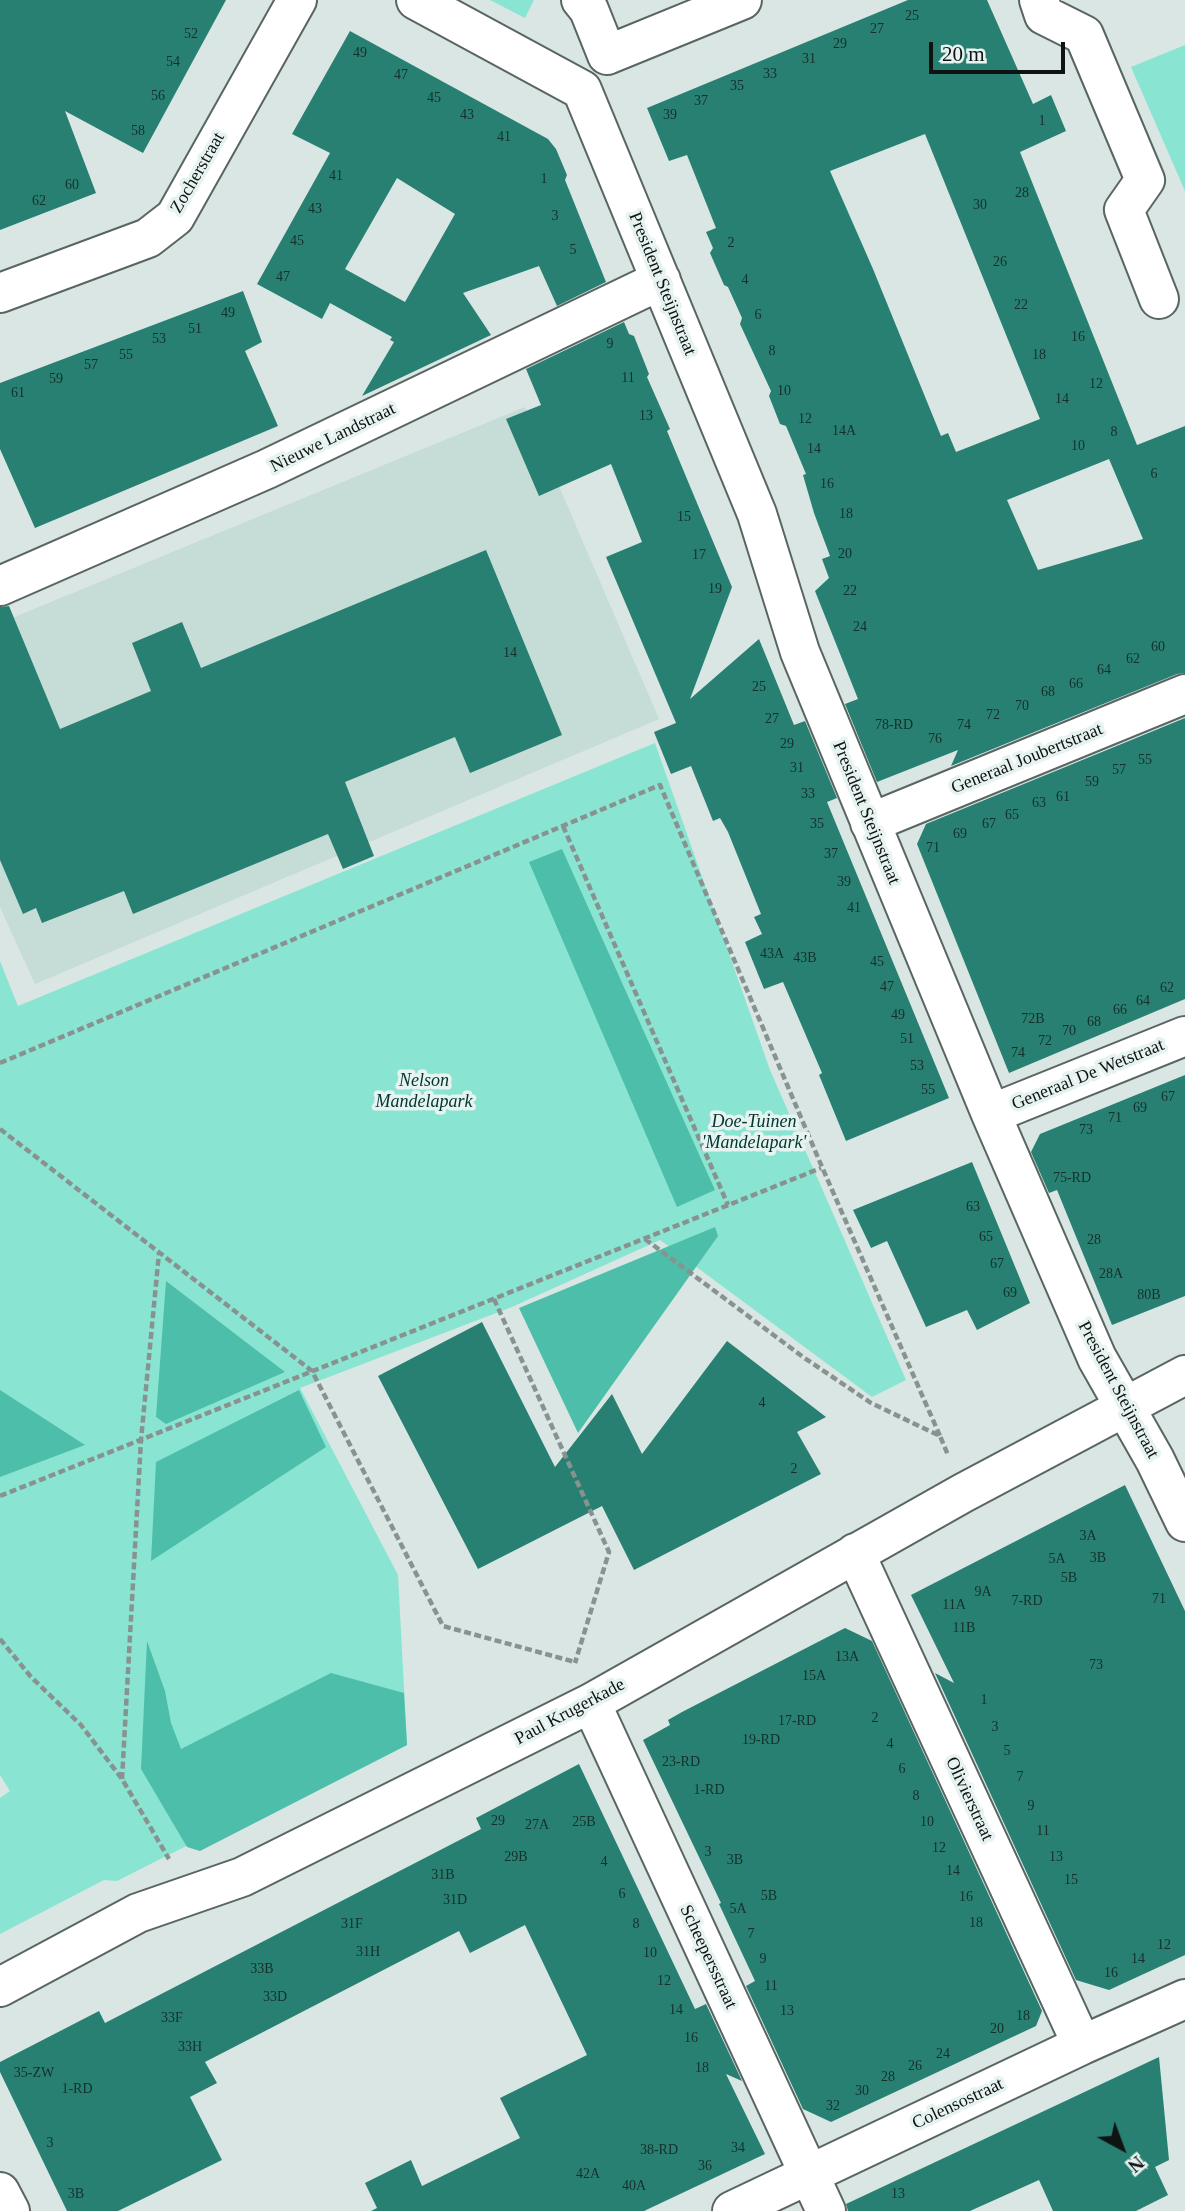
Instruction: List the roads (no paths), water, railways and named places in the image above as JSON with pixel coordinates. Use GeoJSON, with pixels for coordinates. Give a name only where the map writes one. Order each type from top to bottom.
{"type":"FeatureCollection","features":[{"type":"Feature","properties":{"kind":"street","name":"Zocherstraat"},"geometry":{"type":"LineString","coordinates":[[0,293],[148,238],[175,217],[296,0]]}},
{"type":"Feature","properties":{"kind":"street"},"geometry":{"type":"LineString","coordinates":[[416,0],[582,90],[607,55],[742,0]]}},
{"type":"Feature","properties":{"kind":"street"},"geometry":{"type":"LineString","coordinates":[[581,0],[589,10],[607,55]]}},
{"type":"Feature","properties":{"kind":"street"},"geometry":{"type":"LineString","coordinates":[[1039,0],[1044,15],[1084,35],[1145,180],[1124,210],[1159,299]]}},
{"type":"Feature","properties":{"kind":"street","name":"President Steijnstraat"},"geometry":{"type":"LineString","coordinates":[[582,90],[757,514],[800,652],[992,1114],[1097,1358],[1155,1460],[1185,1522]]}},
{"type":"Feature","properties":{"kind":"street","name":"Nieuwe Landstraat"},"geometry":{"type":"LineString","coordinates":[[0,586],[267,469],[661,280]]}},
{"type":"Feature","properties":{"kind":"street","name":"Generaal Joubertstraat"},"geometry":{"type":"LineString","coordinates":[[870,823],[1185,694]]}},
{"type":"Feature","properties":{"kind":"street","name":"Generaal De Wetstraat"},"geometry":{"type":"LineString","coordinates":[[992,1114],[1185,1036]]}},
{"type":"Feature","properties":{"kind":"street","name":"Paul Krugerkade"},"geometry":{"type":"LineString","coordinates":[[0,1987],[138,1913],[242,1877],[591,1703],[963,1493],[1185,1376]]}},
{"type":"Feature","properties":{"kind":"street","name":"Olivierstraat"},"geometry":{"type":"LineString","coordinates":[[855,1553],[1082,2045]]}},
{"type":"Feature","properties":{"kind":"street","name":"Scheepersstraat"},"geometry":{"type":"LineString","coordinates":[[591,1703],[826,2211]]}},
{"type":"Feature","properties":{"kind":"street","name":"Colensostraat"},"geometry":{"type":"LineString","coordinates":[[732,2211],[1185,1999]]}},
{"type":"Feature","properties":{"kind":"street"},"geometry":{"type":"LineString","coordinates":[[0,2192],[10,2211]]}},
{"type":"Feature","properties":{"kind":"park label","name":"Nelson Mandelapark"},"geometry":{"type":"Point","coordinates":[424,1091]}},
{"type":"Feature","properties":{"kind":"park label","name":"Doe-Tuinen 'Mandelapark'"},"geometry":{"type":"Point","coordinates":[754,1132]}}]}
